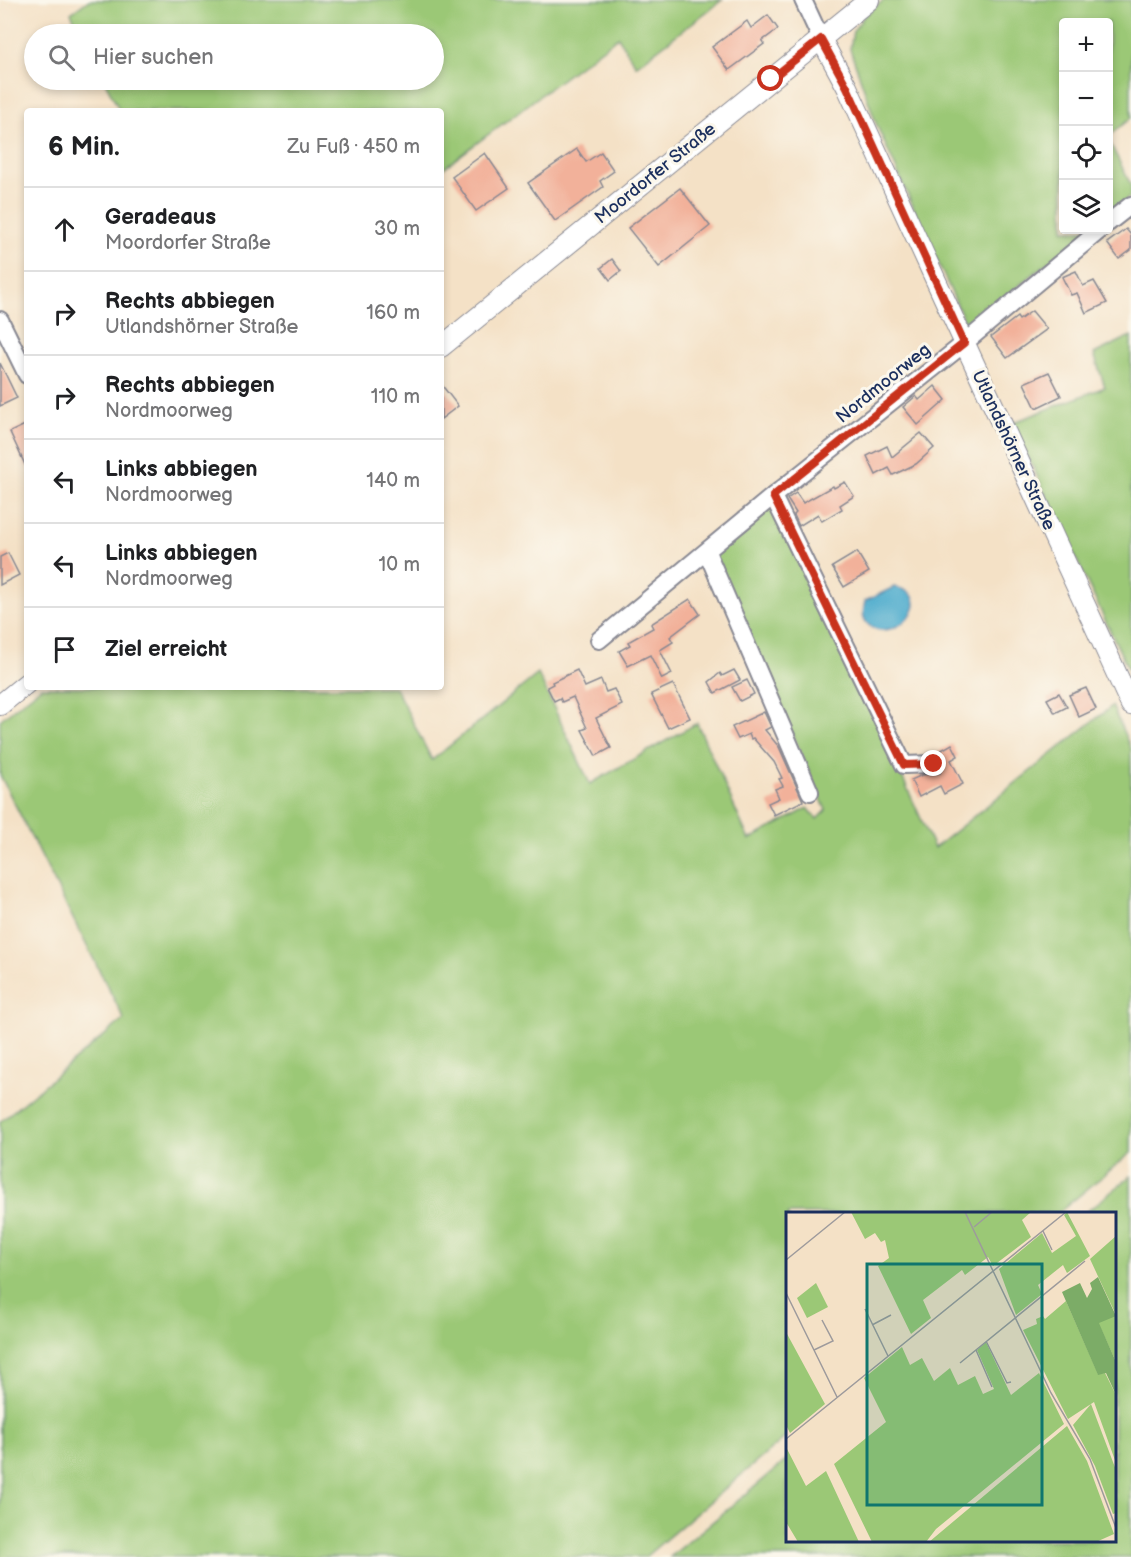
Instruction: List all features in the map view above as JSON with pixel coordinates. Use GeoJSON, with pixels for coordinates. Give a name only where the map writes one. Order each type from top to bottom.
{"type":"FeatureCollection","features":[{"type":"Feature","properties":{"kind":"street","name":"Utlandshörner Straße"},"geometry":{"type":"LineString","coordinates":[[803,0],[847,87],[1131,705]]}},
{"type":"Feature","properties":{"kind":"street","name":"Moordorfer Straße"},"geometry":{"type":"LineString","coordinates":[[444,345],[869,0]]}},
{"type":"Feature","properties":{"kind":"street"},"geometry":{"type":"LineString","coordinates":[[1113,219],[1131,204]]}},
{"type":"Feature","properties":{"kind":"street","name":"Nordmoorweg"},"geometry":{"type":"LineString","coordinates":[[599,640],[1095,234]]}},
{"type":"Feature","properties":{"kind":"street"},"geometry":{"type":"LineString","coordinates":[[0,320],[24,369]]}},
{"type":"Feature","properties":{"kind":"street"},"geometry":{"type":"LineString","coordinates":[[773,496],[904,765],[934,764]]}},
{"type":"Feature","properties":{"kind":"street"},"geometry":{"type":"LineString","coordinates":[[707,552],[810,792]]}},
{"type":"Feature","properties":{"kind":"street"},"geometry":{"type":"LineString","coordinates":[[0,705],[24,685]]}},
{"type":"Feature","properties":{"kind":"green space"},"geometry":{"type":"Polygon","coordinates":[[[89,0],[722,0],[636,66],[618,37],[444,168],[444,108],[118,108],[109,90],[444,90],[444,24],[77,24],[71,13],[89,0]]]}},
{"type":"Feature","properties":{"kind":"green space"},"geometry":{"type":"Polygon","coordinates":[[[884,0],[1131,0],[1131,118],[1113,133],[1113,18],[1059,18],[1059,234],[1084,234],[967,327],[877,126],[850,49],[853,31],[864,16],[884,0]]]}},
{"type":"Feature","properties":{"kind":"green space"},"geometry":{"type":"Polygon","coordinates":[[[1113,149],[1131,185],[1131,196],[1113,211],[1113,149]]]}},
{"type":"Feature","properties":{"kind":"green space"},"geometry":{"type":"Polygon","coordinates":[[[1131,336],[1131,675],[1012,423],[1105,387],[1094,354],[1131,336]]]}},
{"type":"Feature","properties":{"kind":"green space"},"geometry":{"type":"Polygon","coordinates":[[[772,503],[934,848],[1112,706],[1131,749],[1131,1153],[1059,1212],[786,1212],[786,1437],[645,1557],[0,1557],[0,1122],[124,1019],[0,775],[0,720],[37,690],[397,690],[432,760],[538,674],[590,784],[697,723],[749,840],[808,808],[817,819],[826,810],[713,557],[720,548],[772,503]]]}},
{"type":"Feature","properties":{"kind":"green space"},"geometry":{"type":"Polygon","coordinates":[[[1131,1176],[1131,1557],[670,1557],[786,1461],[786,1542],[1116,1542],[1116,1212],[1086,1212],[1131,1176]]]}},
{"type":"Feature","properties":{"kind":"water"},"geometry":{"type":"Polygon","coordinates":[[[894,587],[908,592],[914,599],[914,608],[909,617],[891,629],[880,630],[870,626],[864,618],[865,601],[894,587]]]}},
{"type":"Feature","properties":{"kind":"building"},"geometry":{"type":"Polygon","coordinates":[[[768,15],[778,29],[762,41],[764,44],[729,70],[712,47],[747,21],[751,28],[768,15]]]}},
{"type":"Feature","properties":{"kind":"building"},"geometry":{"type":"Polygon","coordinates":[[[577,149],[586,162],[601,152],[614,171],[600,181],[603,187],[555,221],[528,183],[577,149]]]}},
{"type":"Feature","properties":{"kind":"building"},"geometry":{"type":"Polygon","coordinates":[[[485,153],[509,188],[476,211],[452,177],[485,153]]]}},
{"type":"Feature","properties":{"kind":"building"},"geometry":{"type":"Polygon","coordinates":[[[680,188],[710,226],[659,267],[628,228],[680,188]]]}},
{"type":"Feature","properties":{"kind":"building"},"geometry":{"type":"Polygon","coordinates":[[[1126,229],[1131,235],[1131,250],[1119,259],[1107,243],[1126,229]]]}},
{"type":"Feature","properties":{"kind":"building"},"geometry":{"type":"Polygon","coordinates":[[[612,259],[621,271],[610,280],[601,268],[612,259]]]}},
{"type":"Feature","properties":{"kind":"building"},"geometry":{"type":"Polygon","coordinates":[[[1076,271],[1083,286],[1094,281],[1107,303],[1086,313],[1077,293],[1071,295],[1062,277],[1076,271]]]}},
{"type":"Feature","properties":{"kind":"building"},"geometry":{"type":"Polygon","coordinates":[[[1032,311],[1047,329],[1007,358],[991,337],[1017,317],[1019,320],[1032,311]]]}},
{"type":"Feature","properties":{"kind":"building"},"geometry":{"type":"Polygon","coordinates":[[[0,363],[17,398],[0,406],[0,363]]]}},
{"type":"Feature","properties":{"kind":"building"},"geometry":{"type":"Polygon","coordinates":[[[1049,372],[1061,396],[1036,408],[1024,383],[1049,372]]]}},
{"type":"Feature","properties":{"kind":"building"},"geometry":{"type":"Polygon","coordinates":[[[935,386],[946,400],[918,425],[903,407],[916,396],[919,400],[935,386]]]}},
{"type":"Feature","properties":{"kind":"building"},"geometry":{"type":"Polygon","coordinates":[[[444,388],[458,406],[444,417],[444,388]]]}},
{"type":"Feature","properties":{"kind":"building"},"geometry":{"type":"Polygon","coordinates":[[[24,425],[24,462],[10,432],[24,425]]]}},
{"type":"Feature","properties":{"kind":"building"},"geometry":{"type":"Polygon","coordinates":[[[921,433],[934,448],[916,464],[893,475],[889,468],[876,475],[867,456],[887,446],[892,457],[921,433]]]}},
{"type":"Feature","properties":{"kind":"building"},"geometry":{"type":"Polygon","coordinates":[[[845,482],[854,496],[840,505],[842,509],[822,521],[818,514],[799,526],[794,515],[796,513],[787,499],[796,493],[803,503],[845,482]]]}},
{"type":"Feature","properties":{"kind":"building"},"geometry":{"type":"Polygon","coordinates":[[[857,552],[869,572],[844,587],[832,567],[857,552]]]}},
{"type":"Feature","properties":{"kind":"building"},"geometry":{"type":"Polygon","coordinates":[[[8,553],[19,575],[0,585],[0,557],[8,553]]]}},
{"type":"Feature","properties":{"kind":"building"},"geometry":{"type":"Polygon","coordinates":[[[690,599],[700,614],[670,637],[673,642],[660,650],[672,674],[662,679],[650,655],[628,666],[619,651],[630,645],[628,642],[653,628],[651,624],[690,599]]]}},
{"type":"Feature","properties":{"kind":"building"},"geometry":{"type":"Polygon","coordinates":[[[577,670],[585,687],[601,680],[606,692],[614,689],[622,705],[596,718],[611,748],[596,756],[582,730],[587,728],[573,697],[562,702],[560,698],[554,701],[547,687],[553,684],[552,682],[577,670]]]}},
{"type":"Feature","properties":{"kind":"building"},"geometry":{"type":"Polygon","coordinates":[[[734,670],[740,680],[715,693],[709,682],[720,673],[722,676],[734,670]]]}},
{"type":"Feature","properties":{"kind":"building"},"geometry":{"type":"Polygon","coordinates":[[[747,680],[754,694],[740,701],[732,687],[747,680]]]}},
{"type":"Feature","properties":{"kind":"building"},"geometry":{"type":"Polygon","coordinates":[[[673,684],[690,718],[668,728],[651,694],[673,684]]]}},
{"type":"Feature","properties":{"kind":"building"},"geometry":{"type":"Polygon","coordinates":[[[1086,688],[1096,709],[1079,717],[1069,695],[1086,688]]]}},
{"type":"Feature","properties":{"kind":"building"},"geometry":{"type":"Polygon","coordinates":[[[1059,693],[1067,707],[1055,713],[1047,699],[1059,693]]]}},
{"type":"Feature","properties":{"kind":"building"},"geometry":{"type":"Polygon","coordinates":[[[764,712],[771,727],[765,730],[779,747],[803,801],[774,815],[768,803],[779,798],[775,789],[783,786],[779,779],[782,778],[774,762],[753,738],[751,739],[749,734],[738,739],[732,727],[764,712]]]}},
{"type":"Feature","properties":{"kind":"building"},"geometry":{"type":"Polygon","coordinates":[[[952,744],[958,756],[951,760],[963,784],[944,794],[940,786],[919,797],[911,780],[922,775],[940,773],[944,763],[938,752],[952,744]]]}},
{"type":"Feature","properties":{"kind":"route"},"geometry":{"type":"LineString","coordinates":[[771,79],[821,39],[847,87],[964,343],[773,496],[904,765],[934,764]]}}]}
